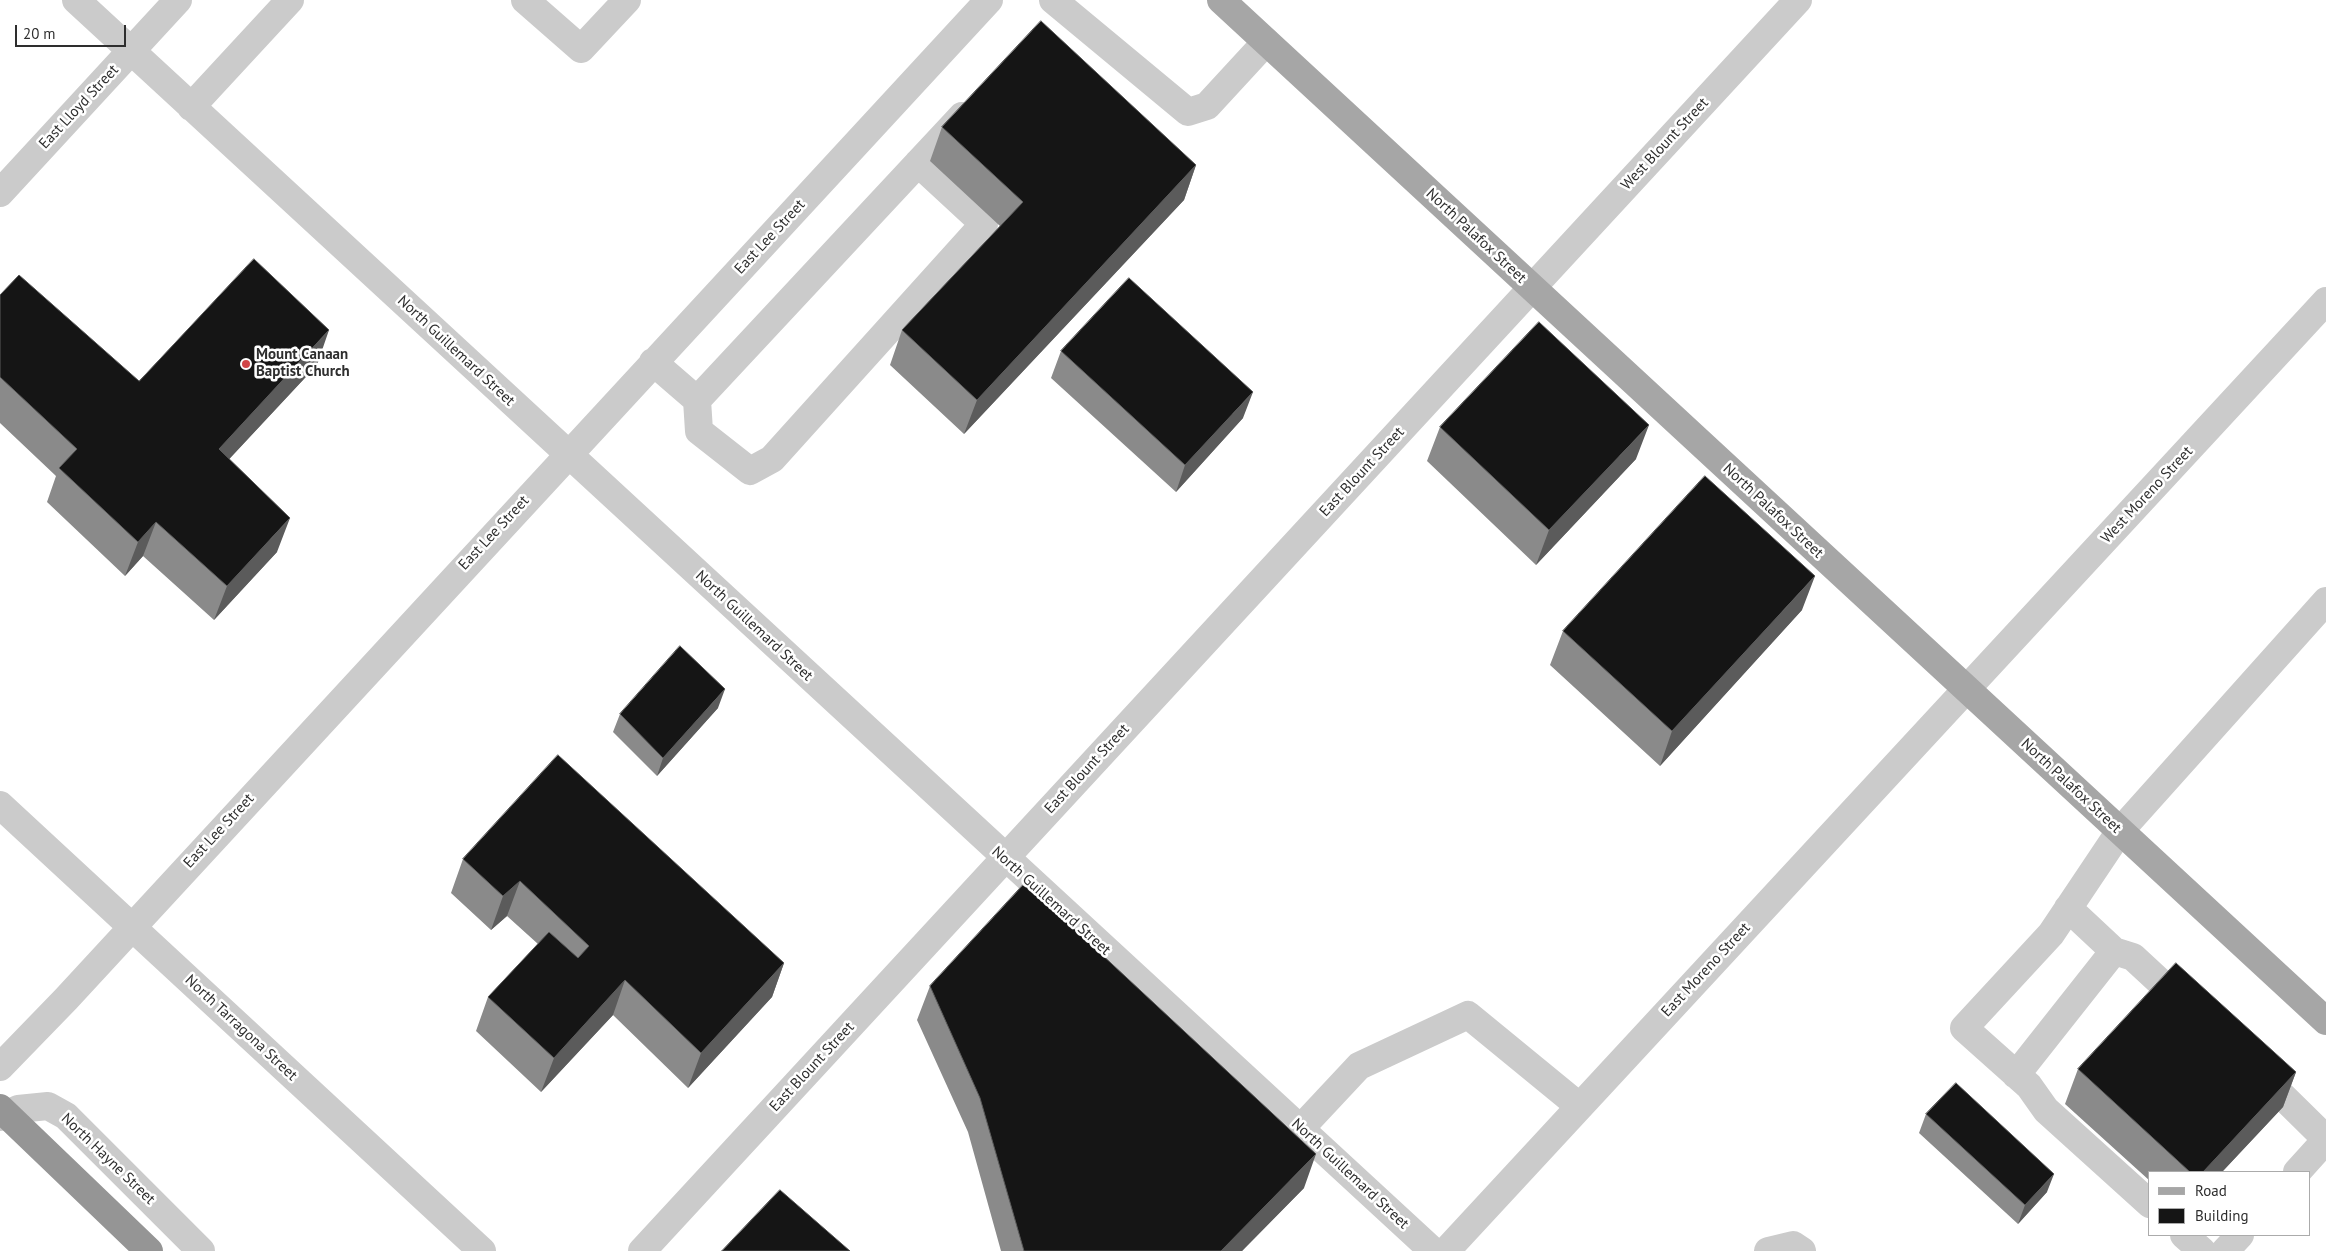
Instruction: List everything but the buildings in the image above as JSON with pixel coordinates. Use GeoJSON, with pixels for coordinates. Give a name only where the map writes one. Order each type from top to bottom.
{"type":"FeatureCollection","features":[{"type":"Feature","properties":{"kind":"highway"},"geometry":{"type":"LineString","coordinates":[[0,1108],[149,1251]]}},
{"type":"Feature","properties":{"kind":"main road","name":"North Palafox Street"},"geometry":{"type":"LineString","coordinates":[[1221,0],[2326,1021]]}},
{"type":"Feature","properties":{"kind":"street","name":"North Guillemard Street"},"geometry":{"type":"LineString","coordinates":[[76,0],[130,52],[1004,858],[1301,1128],[1432,1251]]}},
{"type":"Feature","properties":{"kind":"street","name":"East Lloyd Street"},"geometry":{"type":"LineString","coordinates":[[0,193],[178,0]]}},
{"type":"Feature","properties":{"kind":"street"},"geometry":{"type":"LineString","coordinates":[[191,107],[290,0]]}},
{"type":"Feature","properties":{"kind":"street"},"geometry":{"type":"LineString","coordinates":[[525,0],[581,49],[627,0]]}},
{"type":"Feature","properties":{"kind":"street","name":"East Lee Street"},"geometry":{"type":"LineString","coordinates":[[0,1068],[989,0]]}},
{"type":"Feature","properties":{"kind":"street","name":"West Blount Street"},"geometry":{"type":"LineString","coordinates":[[1533,289],[1798,0]]}},
{"type":"Feature","properties":{"kind":"street"},"geometry":{"type":"LineString","coordinates":[[1042,28],[1057,4],[1188,112],[1208,106],[1266,42]]}},
{"type":"Feature","properties":{"kind":"street"},"geometry":{"type":"LineString","coordinates":[[696,400],[978,98]]}},
{"type":"Feature","properties":{"kind":"street"},"geometry":{"type":"LineString","coordinates":[[653,362],[696,400],[699,431],[750,471],[772,459],[984,224],[918,163]]}},
{"type":"Feature","properties":{"kind":"street","name":"East Blount Street"},"geometry":{"type":"LineString","coordinates":[[642,1251],[1533,289]]}},
{"type":"Feature","properties":{"kind":"street","name":"West Moreno Street"},"geometry":{"type":"LineString","coordinates":[[1967,690],[2326,301]]}},
{"type":"Feature","properties":{"kind":"street"},"geometry":{"type":"LineString","coordinates":[[2148,1202],[2046,1110],[2029,1086],[1964,1028],[2051,934],[2120,831],[2326,602]]}},
{"type":"Feature","properties":{"kind":"street","name":"East Moreno Street"},"geometry":{"type":"LineString","coordinates":[[1446,1251],[1967,690]]}},
{"type":"Feature","properties":{"kind":"street","name":"North Tarragona Street"},"geometry":{"type":"LineString","coordinates":[[0,805],[482,1251]]}},
{"type":"Feature","properties":{"kind":"street"},"geometry":{"type":"LineString","coordinates":[[2068,908],[2114,951],[2133,957],[2204,1023]]}},
{"type":"Feature","properties":{"kind":"street"},"geometry":{"type":"LineString","coordinates":[[2016,1075],[2114,951]]}},
{"type":"Feature","properties":{"kind":"street"},"geometry":{"type":"LineString","coordinates":[[1301,1128],[1359,1066],[1468,1015],[1579,1106]]}},
{"type":"Feature","properties":{"kind":"street"},"geometry":{"type":"LineString","coordinates":[[2240,1056],[2290,1102],[2326,1140],[2298,1171]]}},
{"type":"Feature","properties":{"kind":"street","name":"North Hayne Street"},"geometry":{"type":"LineString","coordinates":[[0,1117],[18,1109],[48,1106],[66,1116],[201,1251]]}},
{"type":"Feature","properties":{"kind":"street"},"geometry":{"type":"LineString","coordinates":[[2185,1236],[2202,1251]]}},
{"type":"Feature","properties":{"kind":"street"},"geometry":{"type":"LineString","coordinates":[[2225,1251],[2239,1236]]}},
{"type":"Feature","properties":{"kind":"street"},"geometry":{"type":"LineString","coordinates":[[1768,1251],[1793,1245],[1802,1251]]}},
{"type":"Feature","properties":{"kind":"place","name":"Mount Canaan Baptist Church"},"geometry":{"type":"Point","coordinates":[246,364]}}]}
